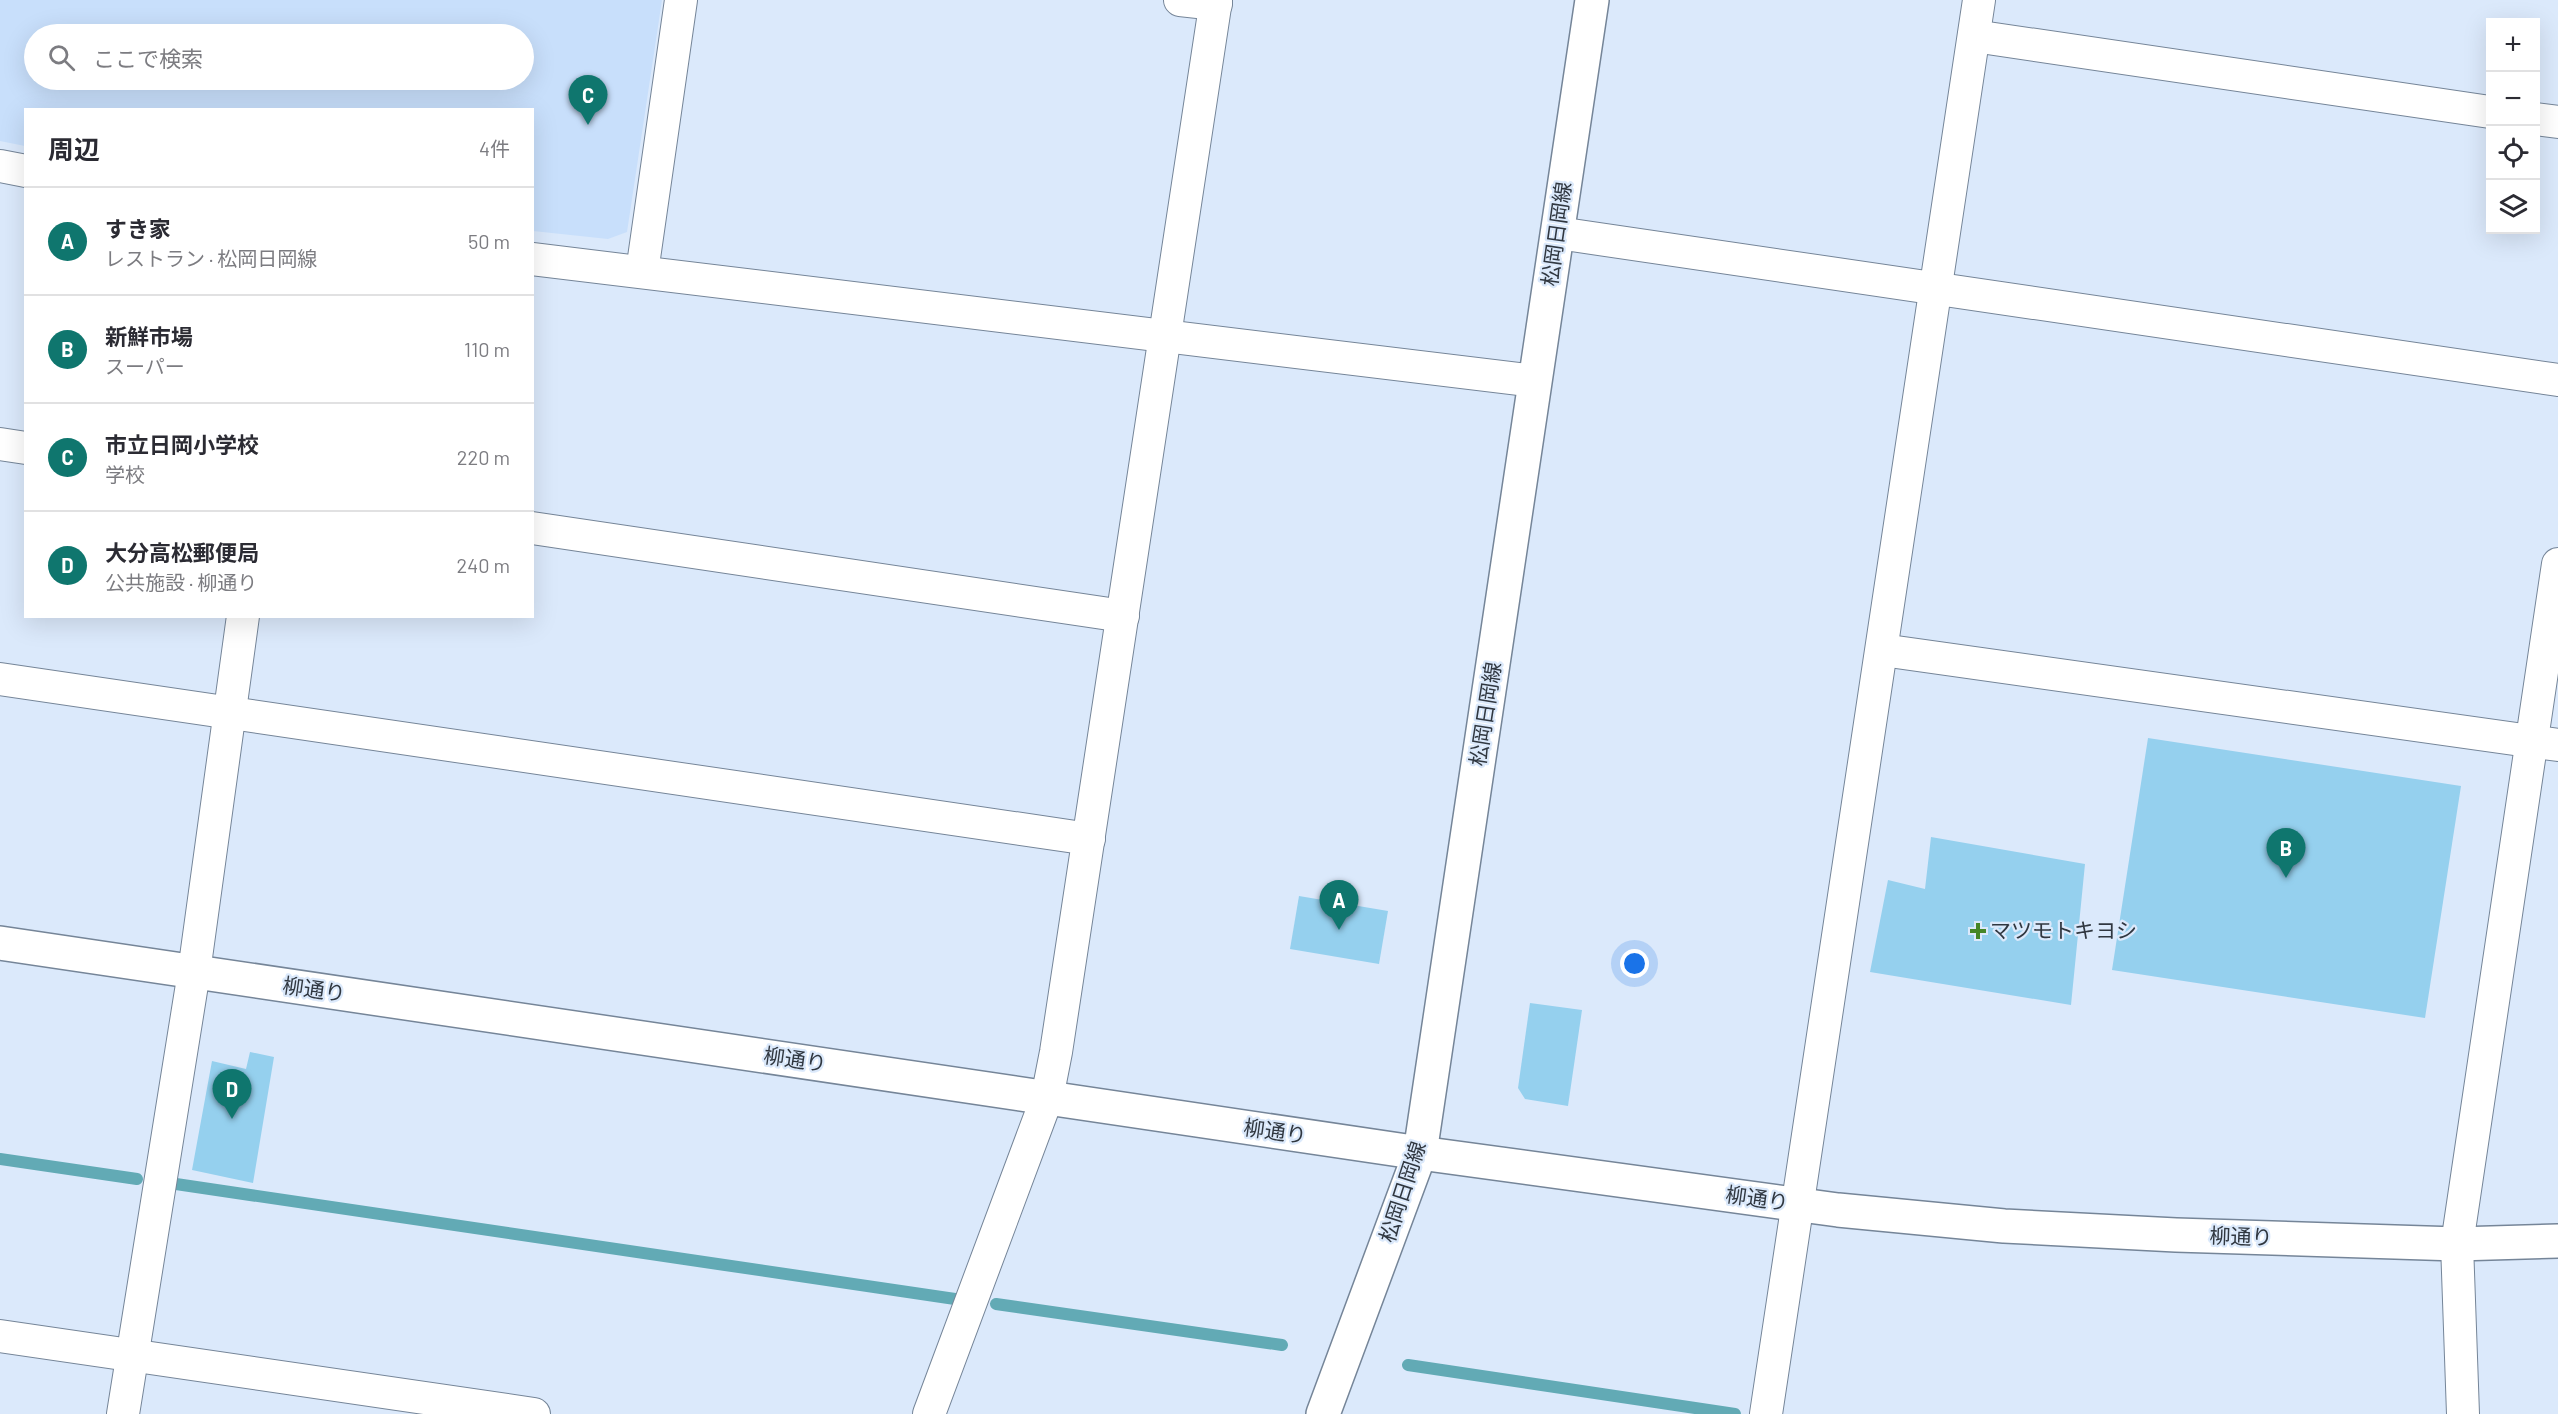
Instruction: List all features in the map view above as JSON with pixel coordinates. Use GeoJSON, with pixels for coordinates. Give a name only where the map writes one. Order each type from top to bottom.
{"type":"FeatureCollection","features":[{"type":"Feature","properties":{"kind":"street"},"geometry":{"type":"LineString","coordinates":[[642,272],[681,0]]}},
{"type":"Feature","properties":{"kind":"street"},"geometry":{"type":"LineString","coordinates":[[929,1414],[1047,1098],[1056,1052],[1216,2],[1180,0]]}},
{"type":"Feature","properties":{"kind":"street","name":"松岡日岡線"},"geometry":{"type":"LineString","coordinates":[[1323,1414],[1420,1153],[1592,0]]}},
{"type":"Feature","properties":{"kind":"street"},"geometry":{"type":"LineString","coordinates":[[1766,1414],[1979,0]]}},
{"type":"Feature","properties":{"kind":"street"},"geometry":{"type":"LineString","coordinates":[[1974,36],[2486,111]]}},
{"type":"Feature","properties":{"kind":"street"},"geometry":{"type":"LineString","coordinates":[[2540,120],[2558,122]]}},
{"type":"Feature","properties":{"kind":"street"},"geometry":{"type":"LineString","coordinates":[[0,165],[24,171]]}},
{"type":"Feature","properties":{"kind":"street"},"geometry":{"type":"LineString","coordinates":[[1558,233],[2558,380]]}},
{"type":"Feature","properties":{"kind":"street"},"geometry":{"type":"LineString","coordinates":[[534,259],[1535,381]]}},
{"type":"Feature","properties":{"kind":"street"},"geometry":{"type":"LineString","coordinates":[[0,444],[24,448]]}},
{"type":"Feature","properties":{"kind":"street"},"geometry":{"type":"LineString","coordinates":[[534,528],[1123,616]]}},
{"type":"Feature","properties":{"kind":"street"},"geometry":{"type":"LineString","coordinates":[[2463,1414],[2457,1244],[2545,743],[2558,564]]}},
{"type":"Feature","properties":{"kind":"street"},"geometry":{"type":"LineString","coordinates":[[123,1414],[194,972],[243,618]]}},
{"type":"Feature","properties":{"kind":"street"},"geometry":{"type":"LineString","coordinates":[[1882,650],[2545,743]]}},
{"type":"Feature","properties":{"kind":"street"},"geometry":{"type":"LineString","coordinates":[[0,680],[1089,839]]}},
{"type":"Feature","properties":{"kind":"street","name":"柳通り"},"geometry":{"type":"LineString","coordinates":[[0,943],[1420,1153],[1798,1205],[2004,1226],[2176,1235],[2457,1244],[2558,1241]]}},
{"type":"Feature","properties":{"kind":"street"},"geometry":{"type":"LineString","coordinates":[[0,1336],[534,1414]]}},
{"type":"Feature","properties":{"kind":"shaded area"},"geometry":{"type":"Polygon","coordinates":[[[0,0],[662,0],[627,232],[608,239],[534,231],[534,108],[24,108],[24,146],[0,141],[0,0]]]}},
{"type":"Feature","properties":{"kind":"building"},"geometry":{"type":"Polygon","coordinates":[[[2148,738],[2461,786],[2425,1018],[2112,970],[2148,738]]]}},
{"type":"Feature","properties":{"kind":"building","name":"マツモトキヨシ"},"geometry":{"type":"Polygon","coordinates":[[[1931,837],[2085,864],[2071,1005],[1870,972],[1888,880],[1925,889],[1931,837]]]}},
{"type":"Feature","properties":{"kind":"building"},"geometry":{"type":"Polygon","coordinates":[[[1299,896],[1388,911],[1379,964],[1290,949],[1299,896]]]}},
{"type":"Feature","properties":{"kind":"building"},"geometry":{"type":"Polygon","coordinates":[[[1530,1003],[1582,1010],[1568,1106],[1525,1099],[1518,1088],[1530,1003]]]}},
{"type":"Feature","properties":{"kind":"building"},"geometry":{"type":"Polygon","coordinates":[[[250,1052],[274,1057],[253,1183],[192,1170],[212,1061],[246,1069],[250,1052]]]}},
{"type":"Feature","properties":{"kind":"waterway"},"geometry":{"type":"LineString","coordinates":[[0,1159],[137,1179]]}},
{"type":"Feature","properties":{"kind":"waterway"},"geometry":{"type":"LineString","coordinates":[[176,1184],[955,1299]]}},
{"type":"Feature","properties":{"kind":"waterway"},"geometry":{"type":"LineString","coordinates":[[996,1304],[1282,1345]]}},
{"type":"Feature","properties":{"kind":"waterway"},"geometry":{"type":"LineString","coordinates":[[1408,1365],[1735,1414]]}},
{"type":"Feature","properties":{"kind":"place","name":"市立日岡小学校"},"geometry":{"type":"Point","coordinates":[588,125]}},
{"type":"Feature","properties":{"kind":"place","name":"新鮮市場"},"geometry":{"type":"Point","coordinates":[2286,878]}},
{"type":"Feature","properties":{"kind":"place","name":"すき家"},"geometry":{"type":"Point","coordinates":[1339,930]}},
{"type":"Feature","properties":{"kind":"place","name":"マツモトキヨシ"},"geometry":{"type":"Point","coordinates":[1978,931]}},
{"type":"Feature","properties":{"kind":"place","name":"大分高松郵便局"},"geometry":{"type":"Point","coordinates":[232,1119]}}]}
